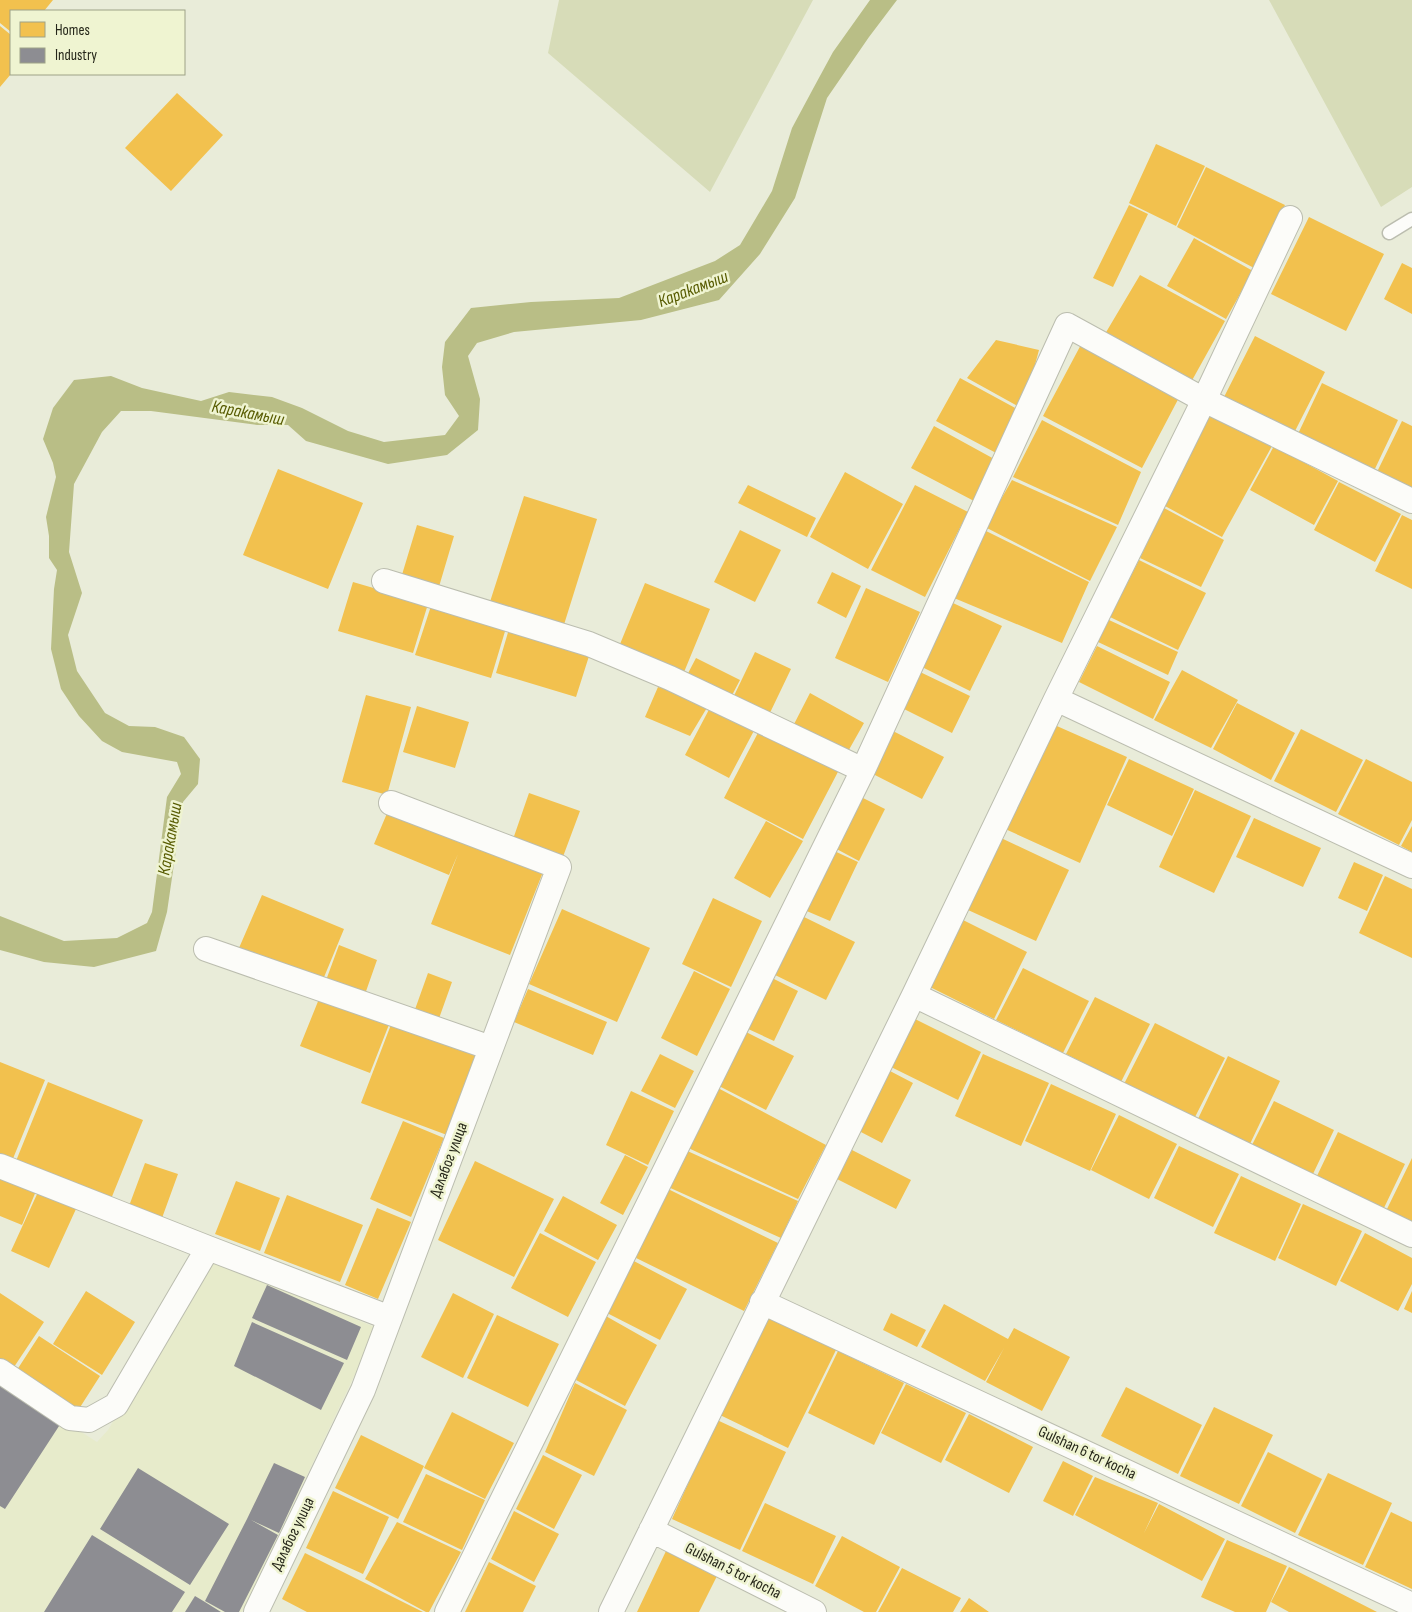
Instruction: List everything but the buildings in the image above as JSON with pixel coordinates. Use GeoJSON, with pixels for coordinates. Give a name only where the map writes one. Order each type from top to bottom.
{"type":"FeatureCollection","features":[{"type":"Feature","properties":{"kind":"street"},"geometry":{"type":"LineString","coordinates":[[611,1612],[914,995],[1056,699],[1204,400],[1290,218]]}},
{"type":"Feature","properties":{"kind":"street"},"geometry":{"type":"LineString","coordinates":[[447,1612],[863,770],[1067,325],[1204,400],[1412,501]]}},
{"type":"Feature","properties":{"kind":"street"},"geometry":{"type":"LineString","coordinates":[[384,581],[589,644],[670,678],[863,770]]}},
{"type":"Feature","properties":{"kind":"street"},"geometry":{"type":"LineString","coordinates":[[1056,699],[1412,866]]}},
{"type":"Feature","properties":{"kind":"street","name":"Далабог улица"},"geometry":{"type":"LineString","coordinates":[[256,1612],[363,1390],[559,867],[392,803]]}},
{"type":"Feature","properties":{"kind":"street"},"geometry":{"type":"LineString","coordinates":[[206,949],[491,1048]]}},
{"type":"Feature","properties":{"kind":"street"},"geometry":{"type":"LineString","coordinates":[[914,995],[1412,1235]]}},
{"type":"Feature","properties":{"kind":"street"},"geometry":{"type":"LineString","coordinates":[[0,1166],[390,1318]]}},
{"type":"Feature","properties":{"kind":"street"},"geometry":{"type":"LineString","coordinates":[[0,1371],[70,1418],[89,1420],[116,1405],[208,1248]]}},
{"type":"Feature","properties":{"kind":"street","name":"Gulshan 6 tor kocha"},"geometry":{"type":"LineString","coordinates":[[762,1302],[1412,1605]]}},
{"type":"Feature","properties":{"kind":"street","name":"Gulshan 5 tor kocha"},"geometry":{"type":"LineString","coordinates":[[651,1530],[814,1612]]}},
{"type":"Feature","properties":{"kind":"lane"},"geometry":{"type":"LineString","coordinates":[[1389,233],[1412,219]]}},
{"type":"Feature","properties":{"kind":"shaded area"},"geometry":{"type":"Polygon","coordinates":[[[559,0],[813,0],[710,192],[548,53],[559,0]]]}},
{"type":"Feature","properties":{"kind":"shaded area"},"geometry":{"type":"Polygon","coordinates":[[[1269,0],[1412,0],[1412,187],[1381,207],[1269,0]]]}},
{"type":"Feature","properties":{"kind":"shaded area"},"geometry":{"type":"Polygon","coordinates":[[[210,1259],[377,1328],[242,1612],[0,1612],[0,1380],[97,1442],[108,1430],[210,1259]]]}},
{"type":"Feature","properties":{"kind":"water","name":"Каракамыш"},"geometry":{"type":"Polygon","coordinates":[[[870,0],[897,0],[827,98],[795,198],[760,254],[719,300],[641,320],[514,332],[477,343],[468,356],[480,399],[478,430],[447,455],[388,464],[306,441],[288,425],[257,425],[151,411],[121,411],[102,432],[74,484],[69,552],[82,593],[68,635],[77,671],[105,713],[129,726],[155,727],[184,737],[200,759],[198,784],[183,802],[167,912],[156,951],[94,967],[44,962],[0,950],[0,916],[64,941],[117,938],[147,923],[152,912],[167,797],[181,774],[177,762],[122,752],[102,741],[79,716],[61,689],[51,649],[54,589],[57,570],[49,558],[49,536],[46,517],[56,477],[53,463],[43,439],[53,408],[74,380],[111,376],[142,388],[201,401],[229,392],[272,397],[302,408],[348,431],[384,442],[445,435],[459,416],[445,395],[442,367],[445,342],[471,308],[531,302],[619,298],[715,261],[740,245],[772,191],[792,128],[833,52],[870,0]]]}}]}
